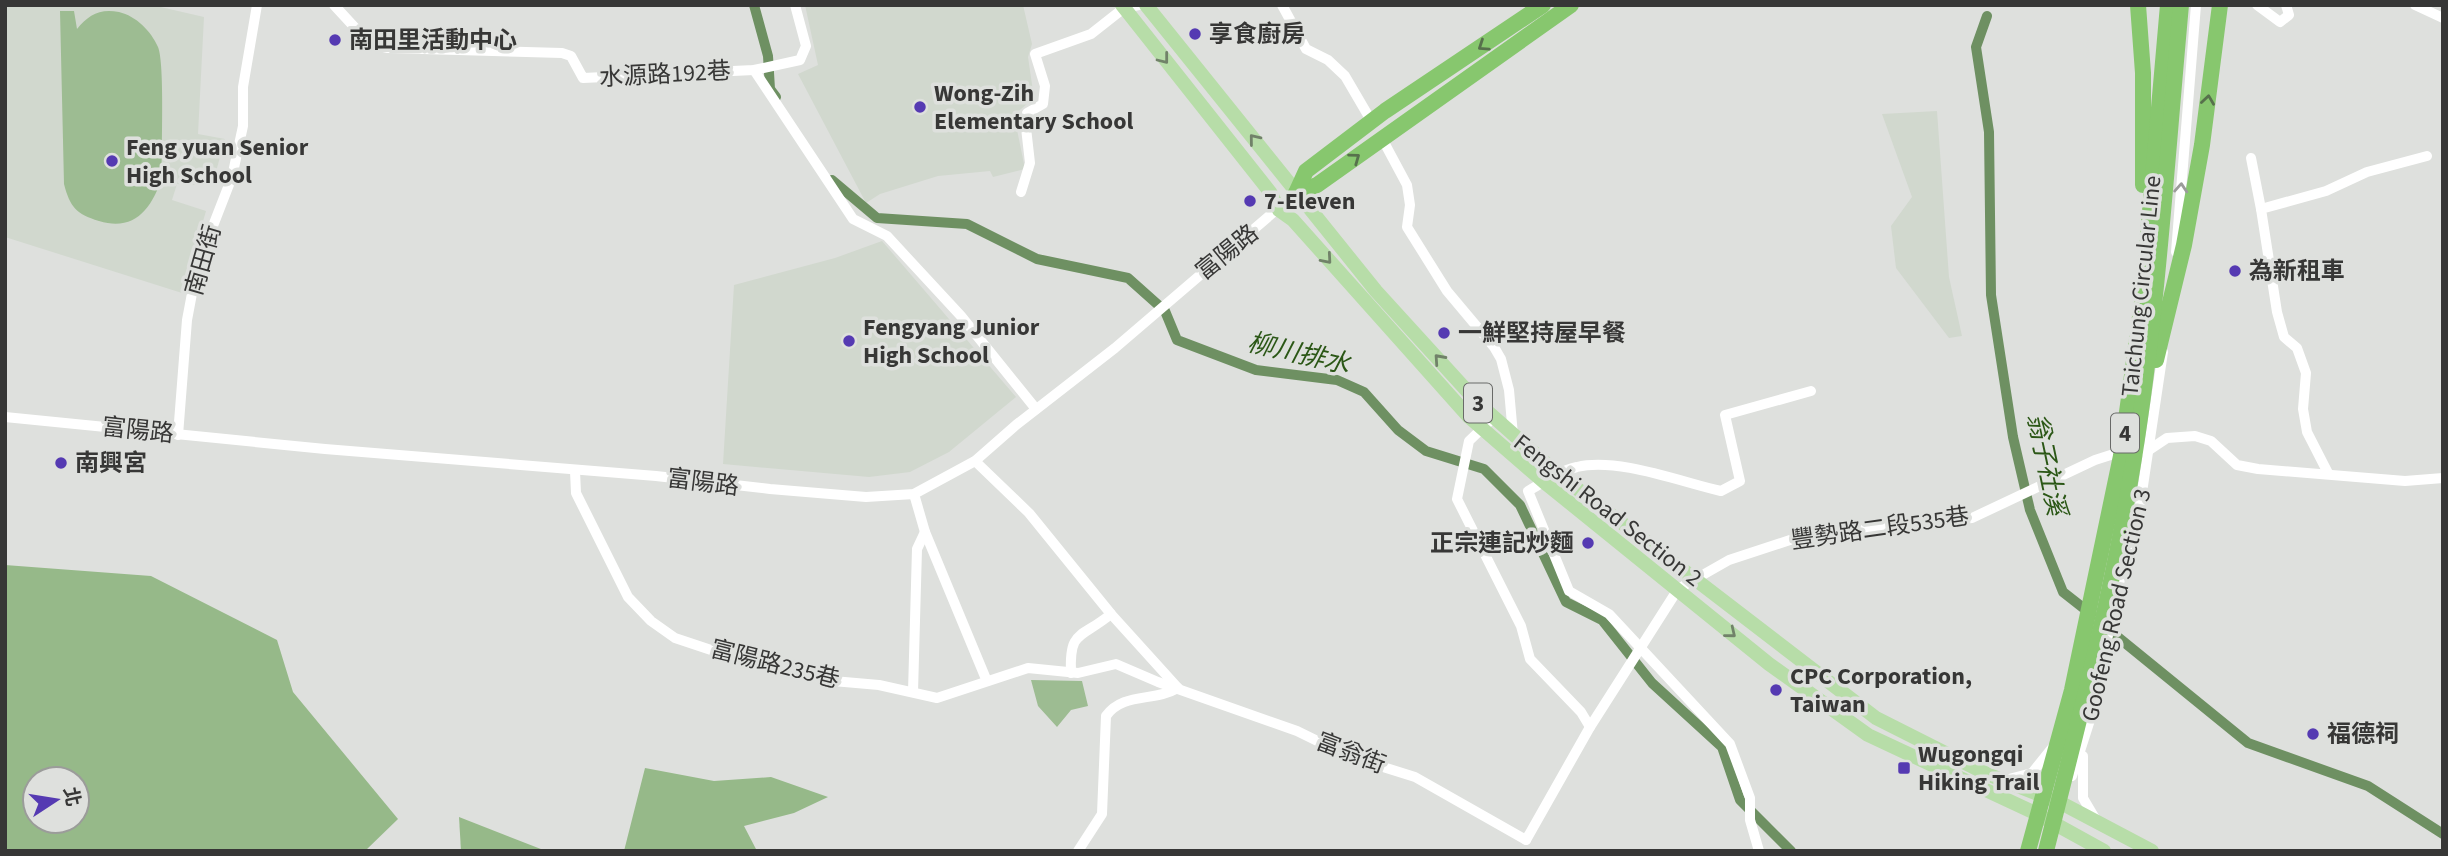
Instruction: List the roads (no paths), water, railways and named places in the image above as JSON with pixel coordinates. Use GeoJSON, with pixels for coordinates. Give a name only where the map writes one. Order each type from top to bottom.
{"type":"FeatureCollection","features":[{"type":"Feature","properties":{"kind":"highway"},"geometry":{"type":"LineString","coordinates":[[1296,192],[1317,185],[1544,11],[1571,5]]}},
{"type":"Feature","properties":{"kind":"highway"},"geometry":{"type":"LineString","coordinates":[[2138,5],[2143,73],[2142,302]]}},
{"type":"Feature","properties":{"kind":"highway","name":"Taichung Circular Line"},"geometry":{"type":"LineString","coordinates":[[2028,851],[2072,690],[2122,456],[2142,302],[2166,5]]}},
{"type":"Feature","properties":{"kind":"highway"},"geometry":{"type":"LineString","coordinates":[[2143,451],[2164,245],[2182,5]]}},
{"type":"Feature","properties":{"kind":"highway","name":"Taichung Circular Line"},"geometry":{"type":"LineString","coordinates":[[2046,851],[2090,677],[2127,504],[2161,250],[2182,5]]}},
{"type":"Feature","properties":{"kind":"highway"},"geometry":{"type":"LineString","coordinates":[[2138,430],[2184,245],[2202,145],[2220,5]]}},
{"type":"Feature","properties":{"kind":"main road","name":"Fengshi Road Section 2"},"geometry":{"type":"LineString","coordinates":[[1146,5],[1376,290],[1493,418],[1558,474],[1876,719],[2001,779],[2063,804],[2152,851]]}},
{"type":"Feature","properties":{"kind":"main road","name":"Fengshi Road Section 2"},"geometry":{"type":"LineString","coordinates":[[1123,7],[1270,192],[1279,210],[1293,220],[1481,428],[1769,664],[1868,735],[2037,814],[2104,851]]}},
{"type":"Feature","properties":{"kind":"street","name":"南田街"},"geometry":{"type":"LineString","coordinates":[[178,435],[187,320],[197,267],[232,177],[243,126],[243,87],[257,5]]}},
{"type":"Feature","properties":{"kind":"street","name":"水源路192巷"},"geometry":{"type":"LineString","coordinates":[[334,5],[370,44],[388,48],[562,53],[571,56],[583,78],[754,70],[800,60],[805,55],[806,46],[795,5]]}},
{"type":"Feature","properties":{"kind":"street"},"geometry":{"type":"LineString","coordinates":[[1021,192],[1030,163],[1025,119],[1027,113],[1043,104],[1046,96],[1035,54],[1091,34],[1123,7],[1139,5]]}},
{"type":"Feature","properties":{"kind":"street"},"geometry":{"type":"LineString","coordinates":[[1282,5],[1306,50],[1328,60],[1341,71],[1369,117]]}},
{"type":"Feature","properties":{"kind":"street","name":"Goofeng Road Section 3"},"geometry":{"type":"LineString","coordinates":[[2037,814],[2060,733],[2120,452],[2166,5]]}},
{"type":"Feature","properties":{"kind":"street"},"geometry":{"type":"LineString","coordinates":[[2143,451],[2174,273],[2196,5]]}},
{"type":"Feature","properties":{"kind":"street"},"geometry":{"type":"LineString","coordinates":[[2257,5],[2280,22],[2289,15],[2286,5]]}},
{"type":"Feature","properties":{"kind":"street"},"geometry":{"type":"LineString","coordinates":[[2415,5],[2443,19]]}},
{"type":"Feature","properties":{"kind":"street"},"geometry":{"type":"LineString","coordinates":[[754,70],[776,108],[853,219],[887,236],[961,316],[1036,409]]}},
{"type":"Feature","properties":{"kind":"street"},"geometry":{"type":"LineString","coordinates":[[1385,144],[1409,191],[1407,227],[1457,305],[1494,347],[1501,359],[1509,390],[1513,435]]}},
{"type":"Feature","properties":{"kind":"street"},"geometry":{"type":"LineString","coordinates":[[2261,209],[2271,204],[2326,191],[2367,172],[2427,156]]}},
{"type":"Feature","properties":{"kind":"street"},"geometry":{"type":"LineString","coordinates":[[2251,158],[2277,312],[2284,337],[2297,348],[2306,373],[2303,410],[2307,432],[2328,473]]}},
{"type":"Feature","properties":{"kind":"street","name":"富陽路"},"geometry":{"type":"LineString","coordinates":[[5,417],[866,497],[914,494],[975,461],[1279,210],[1296,192]]}},
{"type":"Feature","properties":{"kind":"street"},"geometry":{"type":"LineString","coordinates":[[1759,851],[1750,820],[1750,798],[1730,744],[1637,650],[1609,614],[1569,591],[1528,491],[1558,474],[1581,466],[1623,467],[1721,491],[1740,481],[1725,415],[1811,391]]}},
{"type":"Feature","properties":{"kind":"street"},"geometry":{"type":"LineString","coordinates":[[1493,418],[1469,441],[1457,499],[1521,626],[1530,659],[1581,712],[1590,727]]}},
{"type":"Feature","properties":{"kind":"street","name":"豐勢路二段535巷"},"geometry":{"type":"LineString","coordinates":[[1678,589],[1729,560],[1799,537],[1964,520],[2120,452],[2143,451],[2167,438],[2195,436],[2211,441],[2237,464],[2405,481],[2443,478]]}},
{"type":"Feature","properties":{"kind":"street","name":"Goofeng Road Section 3"},"geometry":{"type":"LineString","coordinates":[[2058,826],[2083,744],[2107,640],[2120,579],[2119,549],[2143,451]]}},
{"type":"Feature","properties":{"kind":"street","name":"富翁街"},"geometry":{"type":"LineString","coordinates":[[975,461],[1029,513],[1111,614],[1178,688],[1297,731],[1348,756],[1415,777],[1528,846],[1590,727],[1678,589]]}},
{"type":"Feature","properties":{"kind":"street","name":"富陽路235巷"},"geometry":{"type":"LineString","coordinates":[[575,471],[576,493],[628,597],[651,621],[675,638],[732,657],[833,681],[937,698],[986,679],[1028,668],[1071,673],[1116,664],[1178,688]]}},
{"type":"Feature","properties":{"kind":"street"},"geometry":{"type":"LineString","coordinates":[[914,494],[926,532],[986,679]]}},
{"type":"Feature","properties":{"kind":"street"},"geometry":{"type":"LineString","coordinates":[[913,692],[917,549],[926,532]]}},
{"type":"Feature","properties":{"kind":"street"},"geometry":{"type":"LineString","coordinates":[[1071,673],[1069,656],[1072,644],[1111,614]]}},
{"type":"Feature","properties":{"kind":"street"},"geometry":{"type":"LineString","coordinates":[[1078,851],[1102,814],[1106,716],[1114,705],[1135,698],[1156,698],[1178,688]]}},
{"type":"Feature","properties":{"kind":"street"},"geometry":{"type":"LineString","coordinates":[[2001,779],[2017,779],[2035,771],[2060,733]]}},
{"type":"Feature","properties":{"kind":"street"},"geometry":{"type":"LineString","coordinates":[[2083,744],[2083,798],[2091,814],[2104,826]]}},
{"type":"Feature","properties":{"kind":"waterway","name":"柳川排水"},"geometry":{"type":"LineString","coordinates":[[754,5],[768,56],[770,89],[776,97]]}},
{"type":"Feature","properties":{"kind":"waterway","name":"翁子社溪"},"geometry":{"type":"LineString","coordinates":[[1987,16],[1976,47],[1989,132],[1991,295],[2013,437],[2030,510],[2063,592],[2091,614]]}},
{"type":"Feature","properties":{"kind":"waterway","name":"柳川排水"},"geometry":{"type":"LineString","coordinates":[[832,180],[877,218],[967,224],[1037,259],[1128,278],[1165,311],[1177,340],[1256,370],[1337,380],[1364,392],[1398,430],[1426,451],[1484,469],[1520,505],[1566,602],[1602,620],[1652,683],[1722,747],[1740,800],[1791,851]]}},
{"type":"Feature","properties":{"kind":"waterway","name":"翁子社溪"},"geometry":{"type":"LineString","coordinates":[[2103,625],[2248,743],[2368,786],[2443,834]]}},
{"type":"Feature","properties":{"kind":"place","name":"享食廚房"},"geometry":{"type":"Point","coordinates":[1195,34]}},
{"type":"Feature","properties":{"kind":"place","name":"南田里活動中心"},"geometry":{"type":"Point","coordinates":[335,40]}},
{"type":"Feature","properties":{"kind":"place","name":"Wong-Zih Elementary School"},"geometry":{"type":"Point","coordinates":[920,107]}},
{"type":"Feature","properties":{"kind":"place","name":"Feng yuan Senior High School"},"geometry":{"type":"Point","coordinates":[112,161]}},
{"type":"Feature","properties":{"kind":"place","name":"7-Eleven"},"geometry":{"type":"Point","coordinates":[1250,201]}},
{"type":"Feature","properties":{"kind":"place","name":"為新租車"},"geometry":{"type":"Point","coordinates":[2235,271]}},
{"type":"Feature","properties":{"kind":"place","name":"一鮮堅持屋早餐"},"geometry":{"type":"Point","coordinates":[1444,333]}},
{"type":"Feature","properties":{"kind":"place","name":"Fengyang Junior High School"},"geometry":{"type":"Point","coordinates":[849,341]}},
{"type":"Feature","properties":{"kind":"place","name":"南興宮"},"geometry":{"type":"Point","coordinates":[61,463]}},
{"type":"Feature","properties":{"kind":"place","name":"正宗連記炒麵"},"geometry":{"type":"Point","coordinates":[1588,543]}},
{"type":"Feature","properties":{"kind":"place","name":"CPC Corporation, Taiwan"},"geometry":{"type":"Point","coordinates":[1776,690]}},
{"type":"Feature","properties":{"kind":"place","name":"福德祠"},"geometry":{"type":"Point","coordinates":[2313,734]}},
{"type":"Feature","properties":{"kind":"place","name":"Wugongqi Hiking Trail"},"geometry":{"type":"Point","coordinates":[1904,768]}}]}
